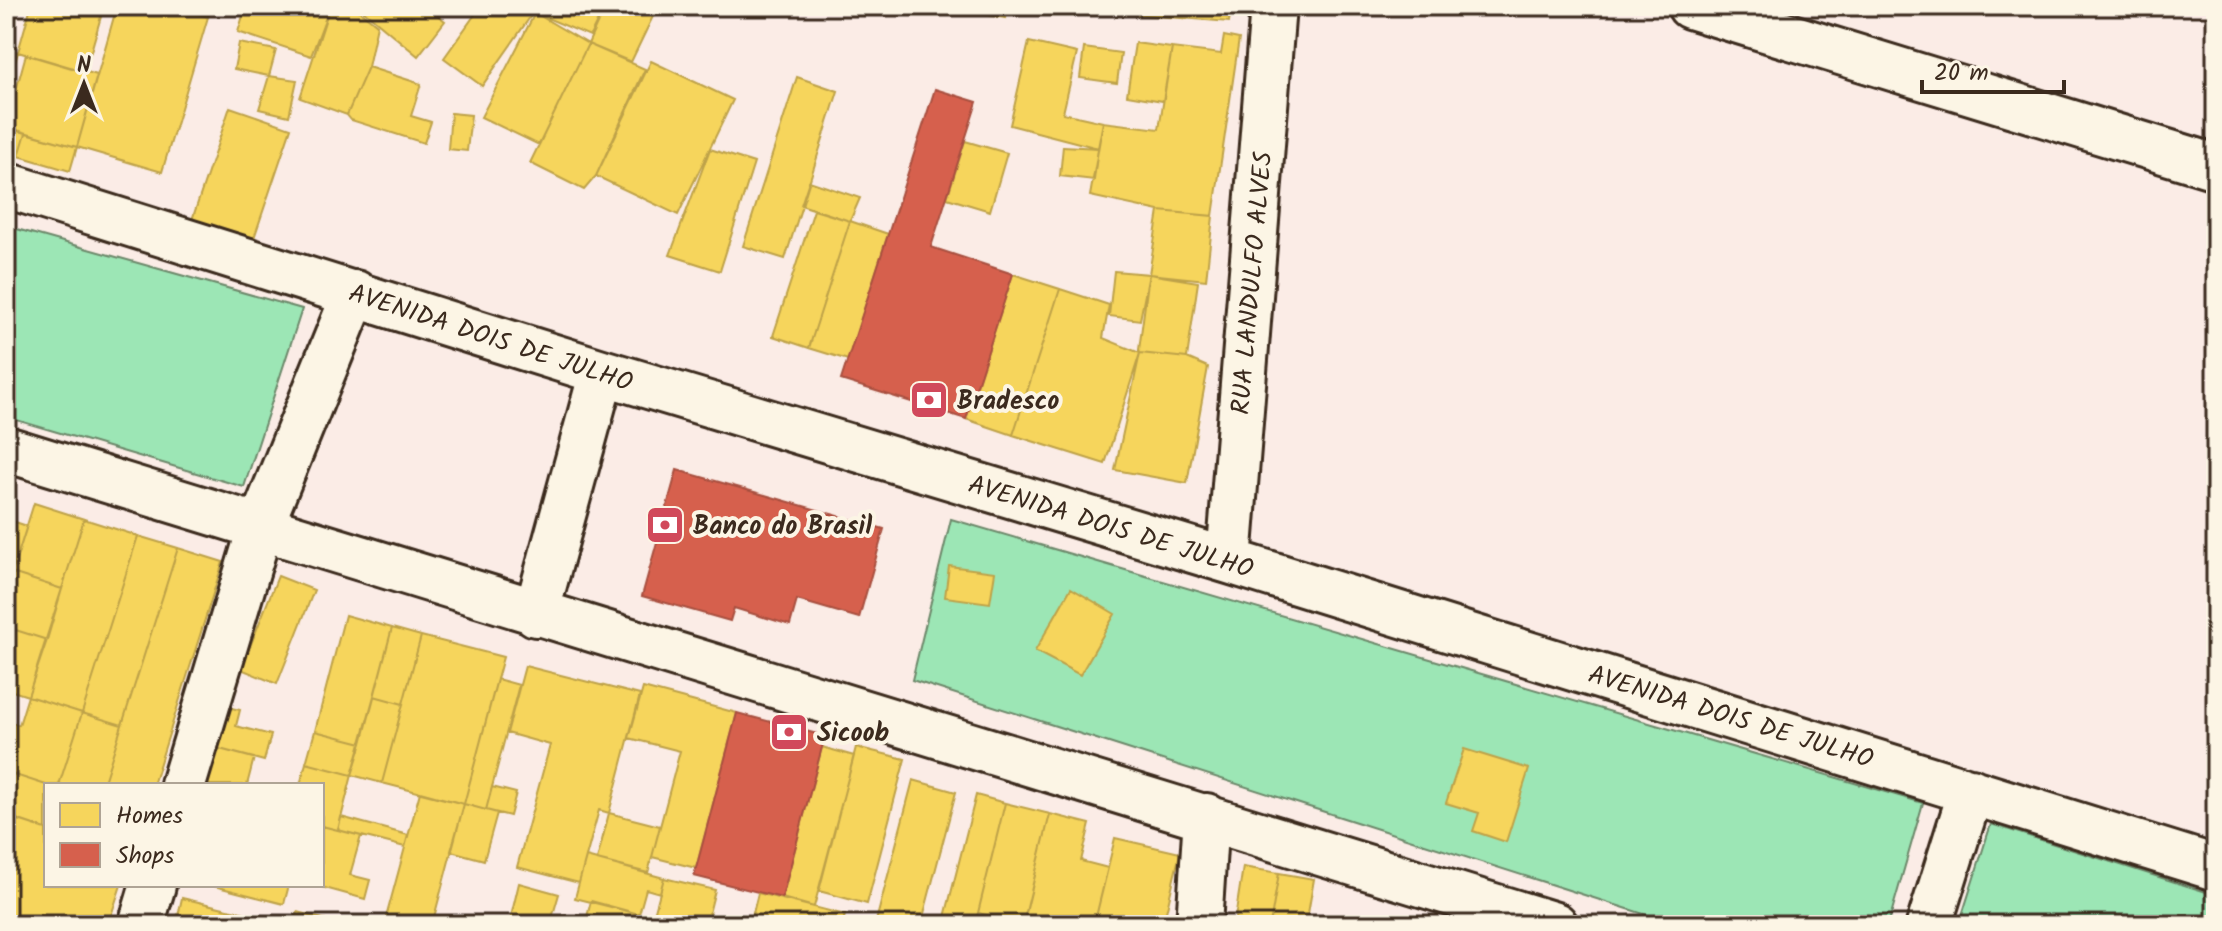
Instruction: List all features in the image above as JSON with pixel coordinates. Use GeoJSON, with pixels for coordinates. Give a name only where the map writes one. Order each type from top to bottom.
{"type":"FeatureCollection","features":[{"type":"Feature","properties":{"kind":"street","name":"RUA LANDULFO ALVES"},"geometry":{"type":"LineString","coordinates":[[1229,561],[1273,6]]}},
{"type":"Feature","properties":{"kind":"street"},"geometry":{"type":"LineString","coordinates":[[1690,6],[2216,167]]}},
{"type":"Feature","properties":{"kind":"street","name":"AVENIDA DOIS DE JULHO"},"geometry":{"type":"LineString","coordinates":[[6,185],[602,372],[1229,561],[2216,868]]}},
{"type":"Feature","properties":{"kind":"street"},"geometry":{"type":"LineString","coordinates":[[184,783],[261,525],[355,293]]}},
{"type":"Feature","properties":{"kind":"street"},"geometry":{"type":"LineString","coordinates":[[536,614],[602,372]]}},
{"type":"Feature","properties":{"kind":"street"},"geometry":{"type":"LineString","coordinates":[[6,449],[1555,925]]}},
{"type":"Feature","properties":{"kind":"street"},"geometry":{"type":"LineString","coordinates":[[1929,925],[1971,791]]}},
{"type":"Feature","properties":{"kind":"street"},"geometry":{"type":"LineString","coordinates":[[1199,925],[1206,816]]}},
{"type":"Feature","properties":{"kind":"street"},"geometry":{"type":"LineString","coordinates":[[141,925],[152,887]]}},
{"type":"Feature","properties":{"kind":"green space"},"geometry":{"type":"Polygon","coordinates":[[[6,226],[302,309],[244,487],[6,417],[6,226]]]}},
{"type":"Feature","properties":{"kind":"green space"},"geometry":{"type":"Polygon","coordinates":[[[951,519],[1923,803],[1888,925],[1678,925],[912,680],[951,519]]]}},
{"type":"Feature","properties":{"kind":"green space"},"geometry":{"type":"Polygon","coordinates":[[[1991,824],[2216,895],[2216,925],[1959,925],[1991,824]]]}},
{"type":"Feature","properties":{"kind":"building: Homes"},"geometry":{"type":"Polygon","coordinates":[[[31,6],[104,6],[85,72],[18,52],[31,6]]]}},
{"type":"Feature","properties":{"kind":"building: Homes"},"geometry":{"type":"Polygon","coordinates":[[[117,6],[175,6],[208,17],[162,172],[77,147],[117,6]]]}},
{"type":"Feature","properties":{"kind":"building: Homes"},"geometry":{"type":"Polygon","coordinates":[[[175,6],[212,6],[208,17],[175,6]]]}},
{"type":"Feature","properties":{"kind":"building: Homes"},"geometry":{"type":"Polygon","coordinates":[[[246,6],[330,6],[311,56],[238,32],[246,6]]]}},
{"type":"Feature","properties":{"kind":"building: Homes"},"geometry":{"type":"Polygon","coordinates":[[[330,6],[356,8],[377,25],[368,67],[347,115],[300,98],[330,6]]]}},
{"type":"Feature","properties":{"kind":"building: Homes"},"geometry":{"type":"Polygon","coordinates":[[[358,6],[426,6],[445,21],[418,56],[358,6]]]}},
{"type":"Feature","properties":{"kind":"building: Homes"},"geometry":{"type":"Polygon","coordinates":[[[481,6],[530,6],[535,10],[482,86],[444,58],[481,6]]]}},
{"type":"Feature","properties":{"kind":"building: Homes"},"geometry":{"type":"Polygon","coordinates":[[[537,6],[605,6],[590,36],[535,13],[537,6]]]}},
{"type":"Feature","properties":{"kind":"building: Homes"},"geometry":{"type":"Polygon","coordinates":[[[605,6],[658,6],[631,62],[588,44],[605,6]]]}},
{"type":"Feature","properties":{"kind":"building: Homes"},"geometry":{"type":"Polygon","coordinates":[[[967,6],[1008,6],[1006,18],[966,11],[967,6]]]}},
{"type":"Feature","properties":{"kind":"building: Homes"},"geometry":{"type":"Polygon","coordinates":[[[1121,6],[1231,6],[1229,22],[1121,13],[1121,6]]]}},
{"type":"Feature","properties":{"kind":"building: Homes"},"geometry":{"type":"Polygon","coordinates":[[[535,13],[588,44],[539,145],[481,117],[535,13]]]}},
{"type":"Feature","properties":{"kind":"building: Homes"},"geometry":{"type":"Polygon","coordinates":[[[1224,36],[1239,39],[1213,216],[1159,211],[1090,196],[1103,122],[1159,129],[1172,48],[1221,54],[1224,36]]]}},
{"type":"Feature","properties":{"kind":"building: Homes"},"geometry":{"type":"Polygon","coordinates":[[[1029,42],[1077,53],[1063,113],[1103,122],[1098,148],[1010,125],[1029,42]]]}},
{"type":"Feature","properties":{"kind":"building: Homes"},"geometry":{"type":"Polygon","coordinates":[[[239,43],[276,50],[269,76],[234,69],[239,43]]]}},
{"type":"Feature","properties":{"kind":"building: Homes"},"geometry":{"type":"Polygon","coordinates":[[[1135,43],[1172,48],[1163,101],[1127,95],[1135,43]]]}},
{"type":"Feature","properties":{"kind":"building: Homes"},"geometry":{"type":"Polygon","coordinates":[[[588,44],[645,69],[596,176],[584,190],[530,163],[588,44]]]}},
{"type":"Feature","properties":{"kind":"building: Homes"},"geometry":{"type":"Polygon","coordinates":[[[1084,48],[1121,53],[1117,83],[1080,78],[1084,48]]]}},
{"type":"Feature","properties":{"kind":"building: Homes"},"geometry":{"type":"Polygon","coordinates":[[[6,49],[18,52],[6,93],[6,49]]]}},
{"type":"Feature","properties":{"kind":"building: Homes"},"geometry":{"type":"Polygon","coordinates":[[[26,54],[97,75],[77,147],[6,127],[26,54]]]}},
{"type":"Feature","properties":{"kind":"building: Homes"},"geometry":{"type":"Polygon","coordinates":[[[651,61],[733,100],[678,215],[596,176],[651,61]]]}},
{"type":"Feature","properties":{"kind":"building: Homes"},"geometry":{"type":"Polygon","coordinates":[[[368,67],[421,84],[411,116],[431,122],[424,143],[351,120],[347,115],[368,67]]]}},
{"type":"Feature","properties":{"kind":"building: Homes"},"geometry":{"type":"Polygon","coordinates":[[[269,76],[297,80],[289,116],[259,109],[269,76]]]}},
{"type":"Feature","properties":{"kind":"building: Homes"},"geometry":{"type":"Polygon","coordinates":[[[797,77],[838,91],[785,259],[743,246],[797,77]]]}},
{"type":"Feature","properties":{"kind":"building: Homes"},"geometry":{"type":"Polygon","coordinates":[[[230,107],[291,128],[252,244],[191,223],[230,107]]]}},
{"type":"Feature","properties":{"kind":"building: Homes"},"geometry":{"type":"Polygon","coordinates":[[[451,113],[471,115],[467,151],[448,149],[451,113]]]}},
{"type":"Feature","properties":{"kind":"building: Homes"},"geometry":{"type":"Polygon","coordinates":[[[6,127],[26,133],[19,156],[6,152],[6,127]]]}},
{"type":"Feature","properties":{"kind":"building: Homes"},"geometry":{"type":"Polygon","coordinates":[[[26,133],[77,147],[70,171],[19,156],[26,133]]]}},
{"type":"Feature","properties":{"kind":"building: Homes"},"geometry":{"type":"Polygon","coordinates":[[[965,141],[1007,153],[990,211],[947,198],[965,141]]]}},
{"type":"Feature","properties":{"kind":"building: Homes"},"geometry":{"type":"Polygon","coordinates":[[[1063,146],[1098,148],[1094,180],[1060,176],[1063,146]]]}},
{"type":"Feature","properties":{"kind":"building: Homes"},"geometry":{"type":"Polygon","coordinates":[[[710,149],[754,163],[720,271],[670,255],[710,149]]]}},
{"type":"Feature","properties":{"kind":"building: Homes"},"geometry":{"type":"Polygon","coordinates":[[[809,181],[860,198],[850,221],[801,205],[809,181]]]}},
{"type":"Feature","properties":{"kind":"building: Homes"},"geometry":{"type":"Polygon","coordinates":[[[814,210],[850,221],[809,348],[773,336],[814,210]]]}},
{"type":"Feature","properties":{"kind":"building: Homes"},"geometry":{"type":"Polygon","coordinates":[[[1159,211],[1213,216],[1206,280],[1149,274],[1159,211]]]}},
{"type":"Feature","properties":{"kind":"building: Homes"},"geometry":{"type":"Polygon","coordinates":[[[850,221],[888,234],[848,360],[809,348],[850,221]]]}},
{"type":"Feature","properties":{"kind":"building: Homes"},"geometry":{"type":"Polygon","coordinates":[[[1114,271],[1149,274],[1140,320],[1109,316],[1114,271]]]}},
{"type":"Feature","properties":{"kind":"building: Homes"},"geometry":{"type":"Polygon","coordinates":[[[1013,274],[1060,289],[1013,435],[966,419],[1013,274]]]}},
{"type":"Feature","properties":{"kind":"building: Homes"},"geometry":{"type":"Polygon","coordinates":[[[1149,274],[1198,282],[1187,358],[1140,353],[1149,274]]]}},
{"type":"Feature","properties":{"kind":"building: Homes"},"geometry":{"type":"Polygon","coordinates":[[[1060,289],[1109,305],[1103,338],[1140,353],[1105,464],[1013,435],[1060,289]]]}},
{"type":"Feature","properties":{"kind":"building: Homes"},"geometry":{"type":"Polygon","coordinates":[[[1140,353],[1187,358],[1208,367],[1187,483],[1115,470],[1140,353]]]}},
{"type":"Feature","properties":{"kind":"building: Homes"},"geometry":{"type":"Polygon","coordinates":[[[34,503],[84,519],[62,589],[12,573],[34,503]]]}},
{"type":"Feature","properties":{"kind":"building: Homes"},"geometry":{"type":"Polygon","coordinates":[[[6,519],[27,526],[6,592],[6,519]]]}},
{"type":"Feature","properties":{"kind":"building: Homes"},"geometry":{"type":"Polygon","coordinates":[[[84,519],[138,536],[82,713],[28,696],[84,519]]]}},
{"type":"Feature","properties":{"kind":"building: Homes"},"geometry":{"type":"Polygon","coordinates":[[[138,536],[178,548],[122,725],[82,713],[138,536]]]}},
{"type":"Feature","properties":{"kind":"building: Homes"},"geometry":{"type":"Polygon","coordinates":[[[178,548],[223,562],[154,783],[104,783],[178,548]]]}},
{"type":"Feature","properties":{"kind":"building: Homes"},"geometry":{"type":"Polygon","coordinates":[[[949,566],[995,572],[990,603],[945,597],[949,566]]]}},
{"type":"Feature","properties":{"kind":"building: Homes"},"geometry":{"type":"Polygon","coordinates":[[[12,573],[62,589],[47,640],[6,627],[6,592],[12,573]]]}},
{"type":"Feature","properties":{"kind":"building: Homes"},"geometry":{"type":"Polygon","coordinates":[[[278,576],[314,590],[277,684],[241,669],[278,576]]]}},
{"type":"Feature","properties":{"kind":"building: Homes"},"geometry":{"type":"Polygon","coordinates":[[[1071,588],[1115,614],[1080,675],[1035,651],[1071,588]]]}},
{"type":"Feature","properties":{"kind":"building: Homes"},"geometry":{"type":"Polygon","coordinates":[[[345,615],[392,628],[362,743],[315,731],[345,615]]]}},
{"type":"Feature","properties":{"kind":"building: Homes"},"geometry":{"type":"Polygon","coordinates":[[[6,627],[47,640],[28,696],[6,689],[6,627]]]}},
{"type":"Feature","properties":{"kind":"building: Homes"},"geometry":{"type":"Polygon","coordinates":[[[392,628],[421,636],[403,704],[374,696],[392,628]]]}},
{"type":"Feature","properties":{"kind":"building: Homes"},"geometry":{"type":"Polygon","coordinates":[[[421,636],[503,657],[464,804],[382,783],[421,636]]]}},
{"type":"Feature","properties":{"kind":"building: Homes"},"geometry":{"type":"Polygon","coordinates":[[[525,666],[640,695],[609,813],[599,810],[579,883],[517,867],[550,745],[507,733],[525,666]]]}},
{"type":"Feature","properties":{"kind":"building: Homes"},"geometry":{"type":"Polygon","coordinates":[[[497,679],[519,685],[486,810],[464,804],[497,679]]]}},
{"type":"Feature","properties":{"kind":"building: Homes"},"geometry":{"type":"Polygon","coordinates":[[[643,688],[737,713],[696,868],[652,857],[680,751],[629,738],[643,688]]]}},
{"type":"Feature","properties":{"kind":"building: Homes"},"geometry":{"type":"Polygon","coordinates":[[[28,696],[82,713],[60,783],[44,784],[6,772],[6,721],[19,725],[28,696]]]}},
{"type":"Feature","properties":{"kind":"building: Homes"},"geometry":{"type":"Polygon","coordinates":[[[374,696],[403,704],[382,783],[352,775],[374,696]]]}},
{"type":"Feature","properties":{"kind":"building: Homes"},"geometry":{"type":"Polygon","coordinates":[[[223,706],[240,710],[236,726],[271,735],[264,761],[212,747],[223,706]]]}},
{"type":"Feature","properties":{"kind":"building: Homes"},"geometry":{"type":"Polygon","coordinates":[[[82,713],[122,725],[104,783],[60,783],[82,713]]]}},
{"type":"Feature","properties":{"kind":"building: Homes"},"geometry":{"type":"Polygon","coordinates":[[[315,731],[362,743],[352,775],[306,763],[315,731]]]}},
{"type":"Feature","properties":{"kind":"building: Homes"},"geometry":{"type":"Polygon","coordinates":[[[212,747],[254,758],[248,783],[203,783],[212,747]]]}},
{"type":"Feature","properties":{"kind":"building: Homes"},"geometry":{"type":"Polygon","coordinates":[[[822,747],[854,756],[814,907],[782,898],[822,747]]]}},
{"type":"Feature","properties":{"kind":"building: Homes"},"geometry":{"type":"Polygon","coordinates":[[[856,747],[905,759],[867,904],[819,891],[856,747]]]}},
{"type":"Feature","properties":{"kind":"building: Homes"},"geometry":{"type":"Polygon","coordinates":[[[1464,749],[1529,769],[1506,842],[1473,831],[1479,813],[1446,803],[1464,749]]]}},
{"type":"Feature","properties":{"kind":"building: Homes"},"geometry":{"type":"Polygon","coordinates":[[[306,763],[352,775],[338,830],[324,826],[324,783],[301,783],[306,763]]]}},
{"type":"Feature","properties":{"kind":"building: Homes"},"geometry":{"type":"Polygon","coordinates":[[[6,772],[44,784],[44,828],[6,816],[6,772]]]}},
{"type":"Feature","properties":{"kind":"building: Homes"},"geometry":{"type":"Polygon","coordinates":[[[913,780],[956,792],[921,925],[875,925],[913,780]]]}},
{"type":"Feature","properties":{"kind":"building: Homes"},"geometry":{"type":"Polygon","coordinates":[[[492,787],[516,793],[510,816],[486,810],[492,787]]]}},
{"type":"Feature","properties":{"kind":"building: Homes"},"geometry":{"type":"Polygon","coordinates":[[[420,792],[464,804],[432,925],[384,925],[420,792]]]}},
{"type":"Feature","properties":{"kind":"building: Homes"},"geometry":{"type":"Polygon","coordinates":[[[976,795],[1005,803],[975,925],[943,925],[976,795]]]}},
{"type":"Feature","properties":{"kind":"building: Homes"},"geometry":{"type":"Polygon","coordinates":[[[1005,803],[1050,814],[1023,924],[978,913],[1005,803]]]}},
{"type":"Feature","properties":{"kind":"building: Homes"},"geometry":{"type":"Polygon","coordinates":[[[464,804],[497,813],[484,860],[451,851],[464,804]]]}},
{"type":"Feature","properties":{"kind":"building: Homes"},"geometry":{"type":"Polygon","coordinates":[[[609,813],[660,826],[648,873],[597,860],[609,813]]]}},
{"type":"Feature","properties":{"kind":"building: Homes"},"geometry":{"type":"Polygon","coordinates":[[[1050,814],[1090,824],[1081,861],[1108,868],[1094,925],[1023,925],[1050,814]]]}},
{"type":"Feature","properties":{"kind":"building: Homes"},"geometry":{"type":"Polygon","coordinates":[[[10,817],[44,828],[44,887],[120,887],[108,925],[6,925],[6,829],[10,817]]]}},
{"type":"Feature","properties":{"kind":"building: Homes"},"geometry":{"type":"Polygon","coordinates":[[[341,817],[408,835],[405,847],[338,830],[341,817]]]}},
{"type":"Feature","properties":{"kind":"building: Homes"},"geometry":{"type":"Polygon","coordinates":[[[324,827],[361,836],[350,875],[370,880],[365,899],[321,887],[324,887],[324,827]]]}},
{"type":"Feature","properties":{"kind":"building: Homes"},"geometry":{"type":"Polygon","coordinates":[[[1115,838],[1180,853],[1163,925],[1094,925],[1115,838]]]}},
{"type":"Feature","properties":{"kind":"building: Homes"},"geometry":{"type":"Polygon","coordinates":[[[586,857],[664,878],[660,893],[646,889],[639,914],[575,898],[586,857]]]}},
{"type":"Feature","properties":{"kind":"building: Homes"},"geometry":{"type":"Polygon","coordinates":[[[1243,867],[1279,873],[1270,925],[1234,925],[1243,867]]]}},
{"type":"Feature","properties":{"kind":"building: Homes"},"geometry":{"type":"Polygon","coordinates":[[[1279,873],[1314,879],[1306,925],[1270,925],[1279,873]]]}},
{"type":"Feature","properties":{"kind":"building: Homes"},"geometry":{"type":"Polygon","coordinates":[[[664,878],[715,890],[706,925],[651,925],[664,878]]]}},
{"type":"Feature","properties":{"kind":"building: Homes"},"geometry":{"type":"Polygon","coordinates":[[[519,883],[559,894],[550,925],[509,925],[519,883]]]}},
{"type":"Feature","properties":{"kind":"building: Homes"},"geometry":{"type":"Polygon","coordinates":[[[218,887],[288,887],[284,904],[218,887]]]}},
{"type":"Feature","properties":{"kind":"building: Homes"},"geometry":{"type":"Polygon","coordinates":[[[758,893],[845,915],[842,925],[750,925],[758,893]]]}},
{"type":"Feature","properties":{"kind":"building: Homes"},"geometry":{"type":"Polygon","coordinates":[[[182,898],[274,920],[273,925],[176,925],[182,898]]]}},
{"type":"Feature","properties":{"kind":"building: Homes"},"geometry":{"type":"Polygon","coordinates":[[[591,901],[639,914],[636,925],[585,925],[591,901]]]}},
{"type":"Feature","properties":{"kind":"building: Homes"},"geometry":{"type":"Polygon","coordinates":[[[297,912],[345,925],[293,925],[297,912]]]}},
{"type":"Feature","properties":{"kind":"building: Shops"},"geometry":{"type":"Polygon","coordinates":[[[935,89],[977,102],[931,247],[1013,274],[966,419],[841,380],[935,89]]]}},
{"type":"Feature","properties":{"kind":"building: Shops"},"geometry":{"type":"Polygon","coordinates":[[[677,470],[884,529],[859,618],[797,600],[790,625],[734,608],[730,621],[642,596],[677,470]]]}},
{"type":"Feature","properties":{"kind":"building: Shops"},"geometry":{"type":"Polygon","coordinates":[[[737,713],[825,736],[782,898],[694,876],[737,713]]]}},
{"type":"Feature","properties":{"kind":"place","name":"Bradesco"},"geometry":{"type":"Point","coordinates":[929,400]}},
{"type":"Feature","properties":{"kind":"place","name":"Banco do Brasil"},"geometry":{"type":"Point","coordinates":[665,525]}},
{"type":"Feature","properties":{"kind":"place","name":"Sicoob"},"geometry":{"type":"Point","coordinates":[789,732]}}]}
